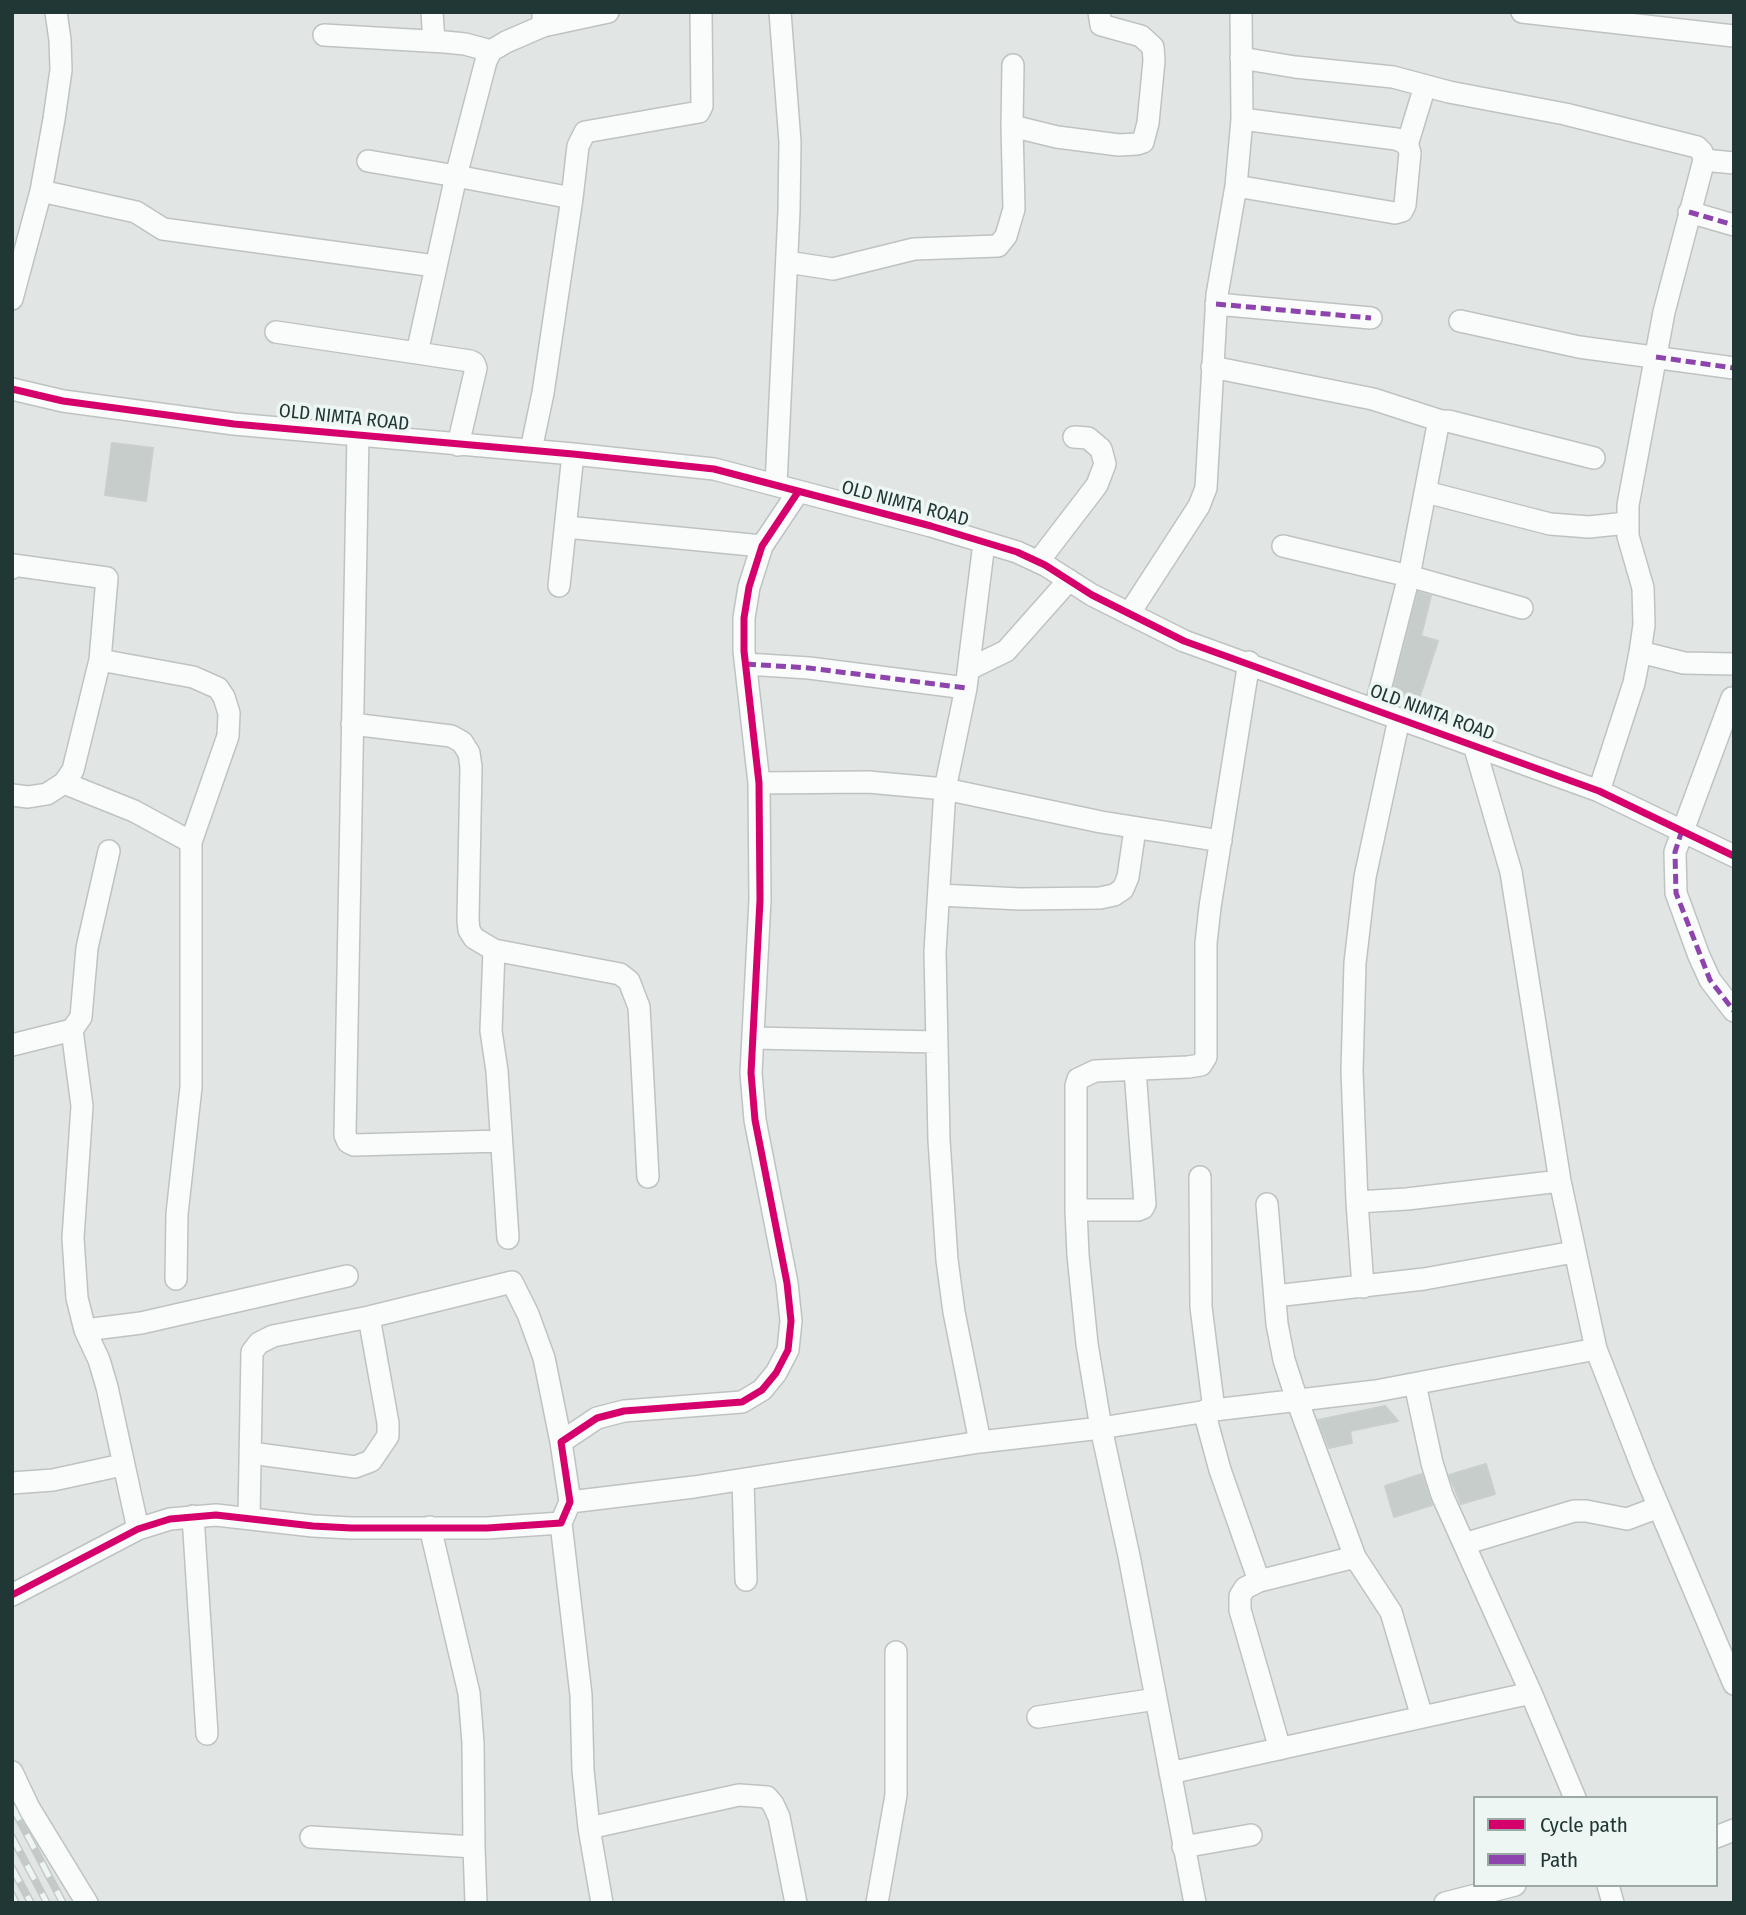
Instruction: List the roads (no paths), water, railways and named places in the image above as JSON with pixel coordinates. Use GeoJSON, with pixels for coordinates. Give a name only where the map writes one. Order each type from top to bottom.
{"type":"FeatureCollection","features":[{"type":"Feature","properties":{"kind":"street"},"geometry":{"type":"LineString","coordinates":[[12,299],[41,191],[61,70],[56,12]]}},
{"type":"Feature","properties":{"kind":"street"},"geometry":{"type":"LineString","coordinates":[[432,12],[434,41]]}},
{"type":"Feature","properties":{"kind":"street"},"geometry":{"type":"LineString","coordinates":[[417,353],[479,82],[491,51],[543,19],[608,12]]}},
{"type":"Feature","properties":{"kind":"street"},"geometry":{"type":"LineString","coordinates":[[531,450],[543,393],[579,146],[585,132],[699,112],[702,106],[701,12]]}},
{"type":"Feature","properties":{"kind":"street"},"geometry":{"type":"LineString","coordinates":[[776,485],[790,142],[780,12]]}},
{"type":"Feature","properties":{"kind":"street"},"geometry":{"type":"LineString","coordinates":[[1012,126],[1057,137],[1119,145],[1143,142],[1146,137],[1152,86],[1153,47],[1141,36],[1101,25],[1099,12]]}},
{"type":"Feature","properties":{"kind":"street"},"geometry":{"type":"LineString","coordinates":[[1129,614],[1199,506],[1206,488],[1216,304],[1236,186],[1242,119],[1241,12]]}},
{"type":"Feature","properties":{"kind":"street"},"geometry":{"type":"LineString","coordinates":[[1522,12],[1734,36]]}},
{"type":"Feature","properties":{"kind":"street"},"geometry":{"type":"LineString","coordinates":[[324,35],[434,41],[465,44],[491,51]]}},
{"type":"Feature","properties":{"kind":"street"},"geometry":{"type":"LineString","coordinates":[[1241,58],[1393,78],[1565,114],[1697,147],[1704,160],[1671,281],[1632,477],[1628,523],[1631,550],[1643,588],[1644,625],[1634,683],[1599,791]]}},
{"type":"Feature","properties":{"kind":"street"},"geometry":{"type":"LineString","coordinates":[[787,262],[833,269],[914,249],[998,246],[1006,236],[1013,217],[1013,65]]}},
{"type":"Feature","properties":{"kind":"street"},"geometry":{"type":"LineString","coordinates":[[1236,186],[1395,213],[1402,211],[1405,205],[1410,153],[1407,145],[1425,86]]}},
{"type":"Feature","properties":{"kind":"street"},"geometry":{"type":"LineString","coordinates":[[1242,119],[1396,139],[1407,145]]}},
{"type":"Feature","properties":{"kind":"street"},"geometry":{"type":"LineString","coordinates":[[1704,160],[1734,163]]}},
{"type":"Feature","properties":{"kind":"street"},"geometry":{"type":"LineString","coordinates":[[368,161],[572,198]]}},
{"type":"Feature","properties":{"kind":"street"},"geometry":{"type":"LineString","coordinates":[[41,191],[136,212],[163,229],[435,266]]}},
{"type":"Feature","properties":{"kind":"street"},"geometry":{"type":"LineString","coordinates":[[1689,212],[1734,225]]}},
{"type":"Feature","properties":{"kind":"street"},"geometry":{"type":"LineString","coordinates":[[1216,304],[1371,318]]}},
{"type":"Feature","properties":{"kind":"street"},"geometry":{"type":"LineString","coordinates":[[1460,321],[1569,346],[1734,368]]}},
{"type":"Feature","properties":{"kind":"street"},"geometry":{"type":"LineString","coordinates":[[276,332],[474,363],[476,374],[458,445]]}},
{"type":"Feature","properties":{"kind":"street"},"geometry":{"type":"LineString","coordinates":[[1212,367],[1373,399],[1441,421],[1594,458]]}},
{"type":"Feature","properties":{"kind":"street","name":"OLD NIMTA ROAD"},"geometry":{"type":"LineString","coordinates":[[12,389],[63,401],[234,424],[714,469],[931,526],[1017,552],[1092,595],[1184,641],[1599,791],[1734,856]]}},
{"type":"Feature","properties":{"kind":"street"},"geometry":{"type":"LineString","coordinates":[[1375,709],[1409,576],[1438,425],[1441,421]]}},
{"type":"Feature","properties":{"kind":"street"},"geometry":{"type":"LineString","coordinates":[[358,435],[345,1135],[348,1142],[354,1145],[501,1141]]}},
{"type":"Feature","properties":{"kind":"street"},"geometry":{"type":"LineString","coordinates":[[1038,562],[1097,485],[1105,464],[1101,449],[1088,438],[1074,437]]}},
{"type":"Feature","properties":{"kind":"street"},"geometry":{"type":"LineString","coordinates":[[559,586],[573,454]]}},
{"type":"Feature","properties":{"kind":"street"},"geometry":{"type":"LineString","coordinates":[[561,1442],[597,1418],[624,1411],[742,1402],[762,1390],[776,1373],[788,1350],[791,1321],[787,1283],[755,1120],[751,1073],[760,900],[759,783],[746,664],[744,618],[749,587],[762,545],[798,492]]}},
{"type":"Feature","properties":{"kind":"street"},"geometry":{"type":"LineString","coordinates":[[1426,492],[1550,524],[1589,527],[1628,523]]}},
{"type":"Feature","properties":{"kind":"street"},"geometry":{"type":"LineString","coordinates":[[576,528],[762,545]]}},
{"type":"Feature","properties":{"kind":"street"},"geometry":{"type":"LineString","coordinates":[[980,1442],[954,1312],[947,1260],[939,1140],[935,952],[945,789],[968,679],[984,542]]}},
{"type":"Feature","properties":{"kind":"street"},"geometry":{"type":"LineString","coordinates":[[1283,546],[1409,576],[1522,608]]}},
{"type":"Feature","properties":{"kind":"street"},"geometry":{"type":"LineString","coordinates":[[12,568],[13,565],[107,578],[100,660],[73,770],[64,783],[47,794],[28,797],[12,795]]}},
{"type":"Feature","properties":{"kind":"street"},"geometry":{"type":"LineString","coordinates":[[746,664],[968,679],[1006,651],[1069,580]]}},
{"type":"Feature","properties":{"kind":"street"},"geometry":{"type":"LineString","coordinates":[[1640,652],[1684,663],[1734,664]]}},
{"type":"Feature","properties":{"kind":"street"},"geometry":{"type":"LineString","coordinates":[[100,660],[193,677],[218,688],[225,697],[229,713],[229,736],[191,842],[191,1087],[178,1200],[176,1279]]}},
{"type":"Feature","properties":{"kind":"street"},"geometry":{"type":"LineString","coordinates":[[1195,1903],[1101,1428],[1087,1344],[1076,1210],[1076,1086],[1078,1079],[1095,1071],[1188,1068],[1201,1065],[1206,1057],[1206,943],[1248,662]]}},
{"type":"Feature","properties":{"kind":"street"},"geometry":{"type":"LineString","coordinates":[[1732,698],[1675,852],[1676,893],[1710,980],[1734,1011]]}},
{"type":"Feature","properties":{"kind":"street"},"geometry":{"type":"LineString","coordinates":[[1363,1287],[1352,1071],[1355,963],[1365,877],[1399,719]]}},
{"type":"Feature","properties":{"kind":"street"},"geometry":{"type":"LineString","coordinates":[[352,724],[452,736],[462,742],[469,753],[469,930],[474,938],[494,950],[620,974],[629,981],[639,1007],[648,1177]]}},
{"type":"Feature","properties":{"kind":"street"},"geometry":{"type":"LineString","coordinates":[[1474,745],[1511,872],[1560,1181],[1596,1349],[1734,1684]]}},
{"type":"Feature","properties":{"kind":"street"},"geometry":{"type":"LineString","coordinates":[[759,783],[868,782],[945,789],[1135,829],[1221,842]]}},
{"type":"Feature","properties":{"kind":"street"},"geometry":{"type":"LineString","coordinates":[[64,783],[134,811],[191,842]]}},
{"type":"Feature","properties":{"kind":"street"},"geometry":{"type":"LineString","coordinates":[[939,895],[1020,899],[1100,898],[1114,895],[1124,890],[1135,829]]}},
{"type":"Feature","properties":{"kind":"street"},"geometry":{"type":"LineString","coordinates":[[12,1045],[72,1030],[78,1024],[88,947],[109,851]]}},
{"type":"Feature","properties":{"kind":"street"},"geometry":{"type":"LineString","coordinates":[[494,950],[491,1031],[497,1071],[508,1238]]}},
{"type":"Feature","properties":{"kind":"street"},"geometry":{"type":"LineString","coordinates":[[72,1030],[82,1106],[75,1194],[74,1275],[77,1298],[85,1330],[103,1371],[138,1529]]}},
{"type":"Feature","properties":{"kind":"street"},"geometry":{"type":"LineString","coordinates":[[754,1038],[937,1042]]}},
{"type":"Feature","properties":{"kind":"street"},"geometry":{"type":"LineString","coordinates":[[1076,1210],[1143,1208],[1145,1203],[1135,1070]]}},
{"type":"Feature","properties":{"kind":"street"},"geometry":{"type":"LineString","coordinates":[[1200,1177],[1201,1307],[1209,1410],[1220,1471],[1259,1581]]}},
{"type":"Feature","properties":{"kind":"street"},"geometry":{"type":"LineString","coordinates":[[1357,1202],[1407,1199],[1560,1181]]}},
{"type":"Feature","properties":{"kind":"street"},"geometry":{"type":"LineString","coordinates":[[1267,1205],[1280,1340],[1297,1400],[1355,1557],[1391,1612],[1422,1717]]}},
{"type":"Feature","properties":{"kind":"street"},"geometry":{"type":"LineString","coordinates":[[1275,1296],[1424,1279],[1574,1252]]}},
{"type":"Feature","properties":{"kind":"street"},"geometry":{"type":"LineString","coordinates":[[85,1330],[141,1322],[347,1276]]}},
{"type":"Feature","properties":{"kind":"street"},"geometry":{"type":"LineString","coordinates":[[248,1517],[251,1365],[253,1352],[259,1343],[273,1336],[369,1317],[512,1282],[528,1314],[544,1358],[570,1502],[561,1522],[580,1695],[589,1828],[602,1903]]}},
{"type":"Feature","properties":{"kind":"street"},"geometry":{"type":"LineString","coordinates":[[251,1453],[355,1467],[371,1461],[382,1449],[388,1436],[388,1423],[369,1317]]}},
{"type":"Feature","properties":{"kind":"street"},"geometry":{"type":"LineString","coordinates":[[570,1502],[743,1480],[980,1442],[1101,1428],[1209,1410],[1376,1391],[1596,1349]]}},
{"type":"Feature","properties":{"kind":"street"},"geometry":{"type":"LineString","coordinates":[[1416,1384],[1432,1463],[1442,1495],[1574,1796]]}},
{"type":"Feature","properties":{"kind":"street"},"geometry":{"type":"LineString","coordinates":[[12,1483],[52,1480],[122,1465]]}},
{"type":"Feature","properties":{"kind":"street"},"geometry":{"type":"LineString","coordinates":[[743,1480],[746,1580]]}},
{"type":"Feature","properties":{"kind":"street"},"geometry":{"type":"LineString","coordinates":[[1464,1544],[1574,1511],[1627,1519],[1659,1507]]}},
{"type":"Feature","properties":{"kind":"street"},"geometry":{"type":"LineString","coordinates":[[12,1595],[138,1529],[170,1519],[216,1515],[313,1526],[487,1528],[561,1522]]}},
{"type":"Feature","properties":{"kind":"street"},"geometry":{"type":"LineString","coordinates":[[193,1516],[207,1734]]}},
{"type":"Feature","properties":{"kind":"street"},"geometry":{"type":"LineString","coordinates":[[430,1527],[469,1693],[474,1744],[475,1903]]}},
{"type":"Feature","properties":{"kind":"street"},"geometry":{"type":"LineString","coordinates":[[1280,1749],[1240,1610],[1240,1596],[1245,1588],[1259,1581],[1355,1557]]}},
{"type":"Feature","properties":{"kind":"street"},"geometry":{"type":"LineString","coordinates":[[877,1903],[896,1795],[896,1652]]}},
{"type":"Feature","properties":{"kind":"street"},"geometry":{"type":"LineString","coordinates":[[1170,1773],[1531,1693]]}},
{"type":"Feature","properties":{"kind":"street"},"geometry":{"type":"LineString","coordinates":[[1038,1717],[1156,1699]]}},
{"type":"Feature","properties":{"kind":"street"},"geometry":{"type":"LineString","coordinates":[[12,1772],[29,1808],[87,1903]]}},
{"type":"Feature","properties":{"kind":"street"},"geometry":{"type":"LineString","coordinates":[[589,1828],[739,1795],[767,1797],[779,1817],[796,1903]]}},
{"type":"Feature","properties":{"kind":"street"},"geometry":{"type":"LineString","coordinates":[[1183,1847],[1251,1835]]}},
{"type":"Feature","properties":{"kind":"street"},"geometry":{"type":"LineString","coordinates":[[311,1837],[474,1847]]}},
{"type":"Feature","properties":{"kind":"street"},"geometry":{"type":"LineString","coordinates":[[1445,1903],[1507,1887]]}},
{"type":"Feature","properties":{"kind":"railway"},"geometry":{"type":"LineString","coordinates":[[12,1806],[63,1903]]}},
{"type":"Feature","properties":{"kind":"railway"},"geometry":{"type":"LineString","coordinates":[[12,1837],[47,1903]]}},
{"type":"Feature","properties":{"kind":"railway"},"geometry":{"type":"LineString","coordinates":[[12,1868],[31,1903]]}},
{"type":"Feature","properties":{"kind":"railway"},"geometry":{"type":"LineString","coordinates":[[12,1895],[16,1903]]}}]}
